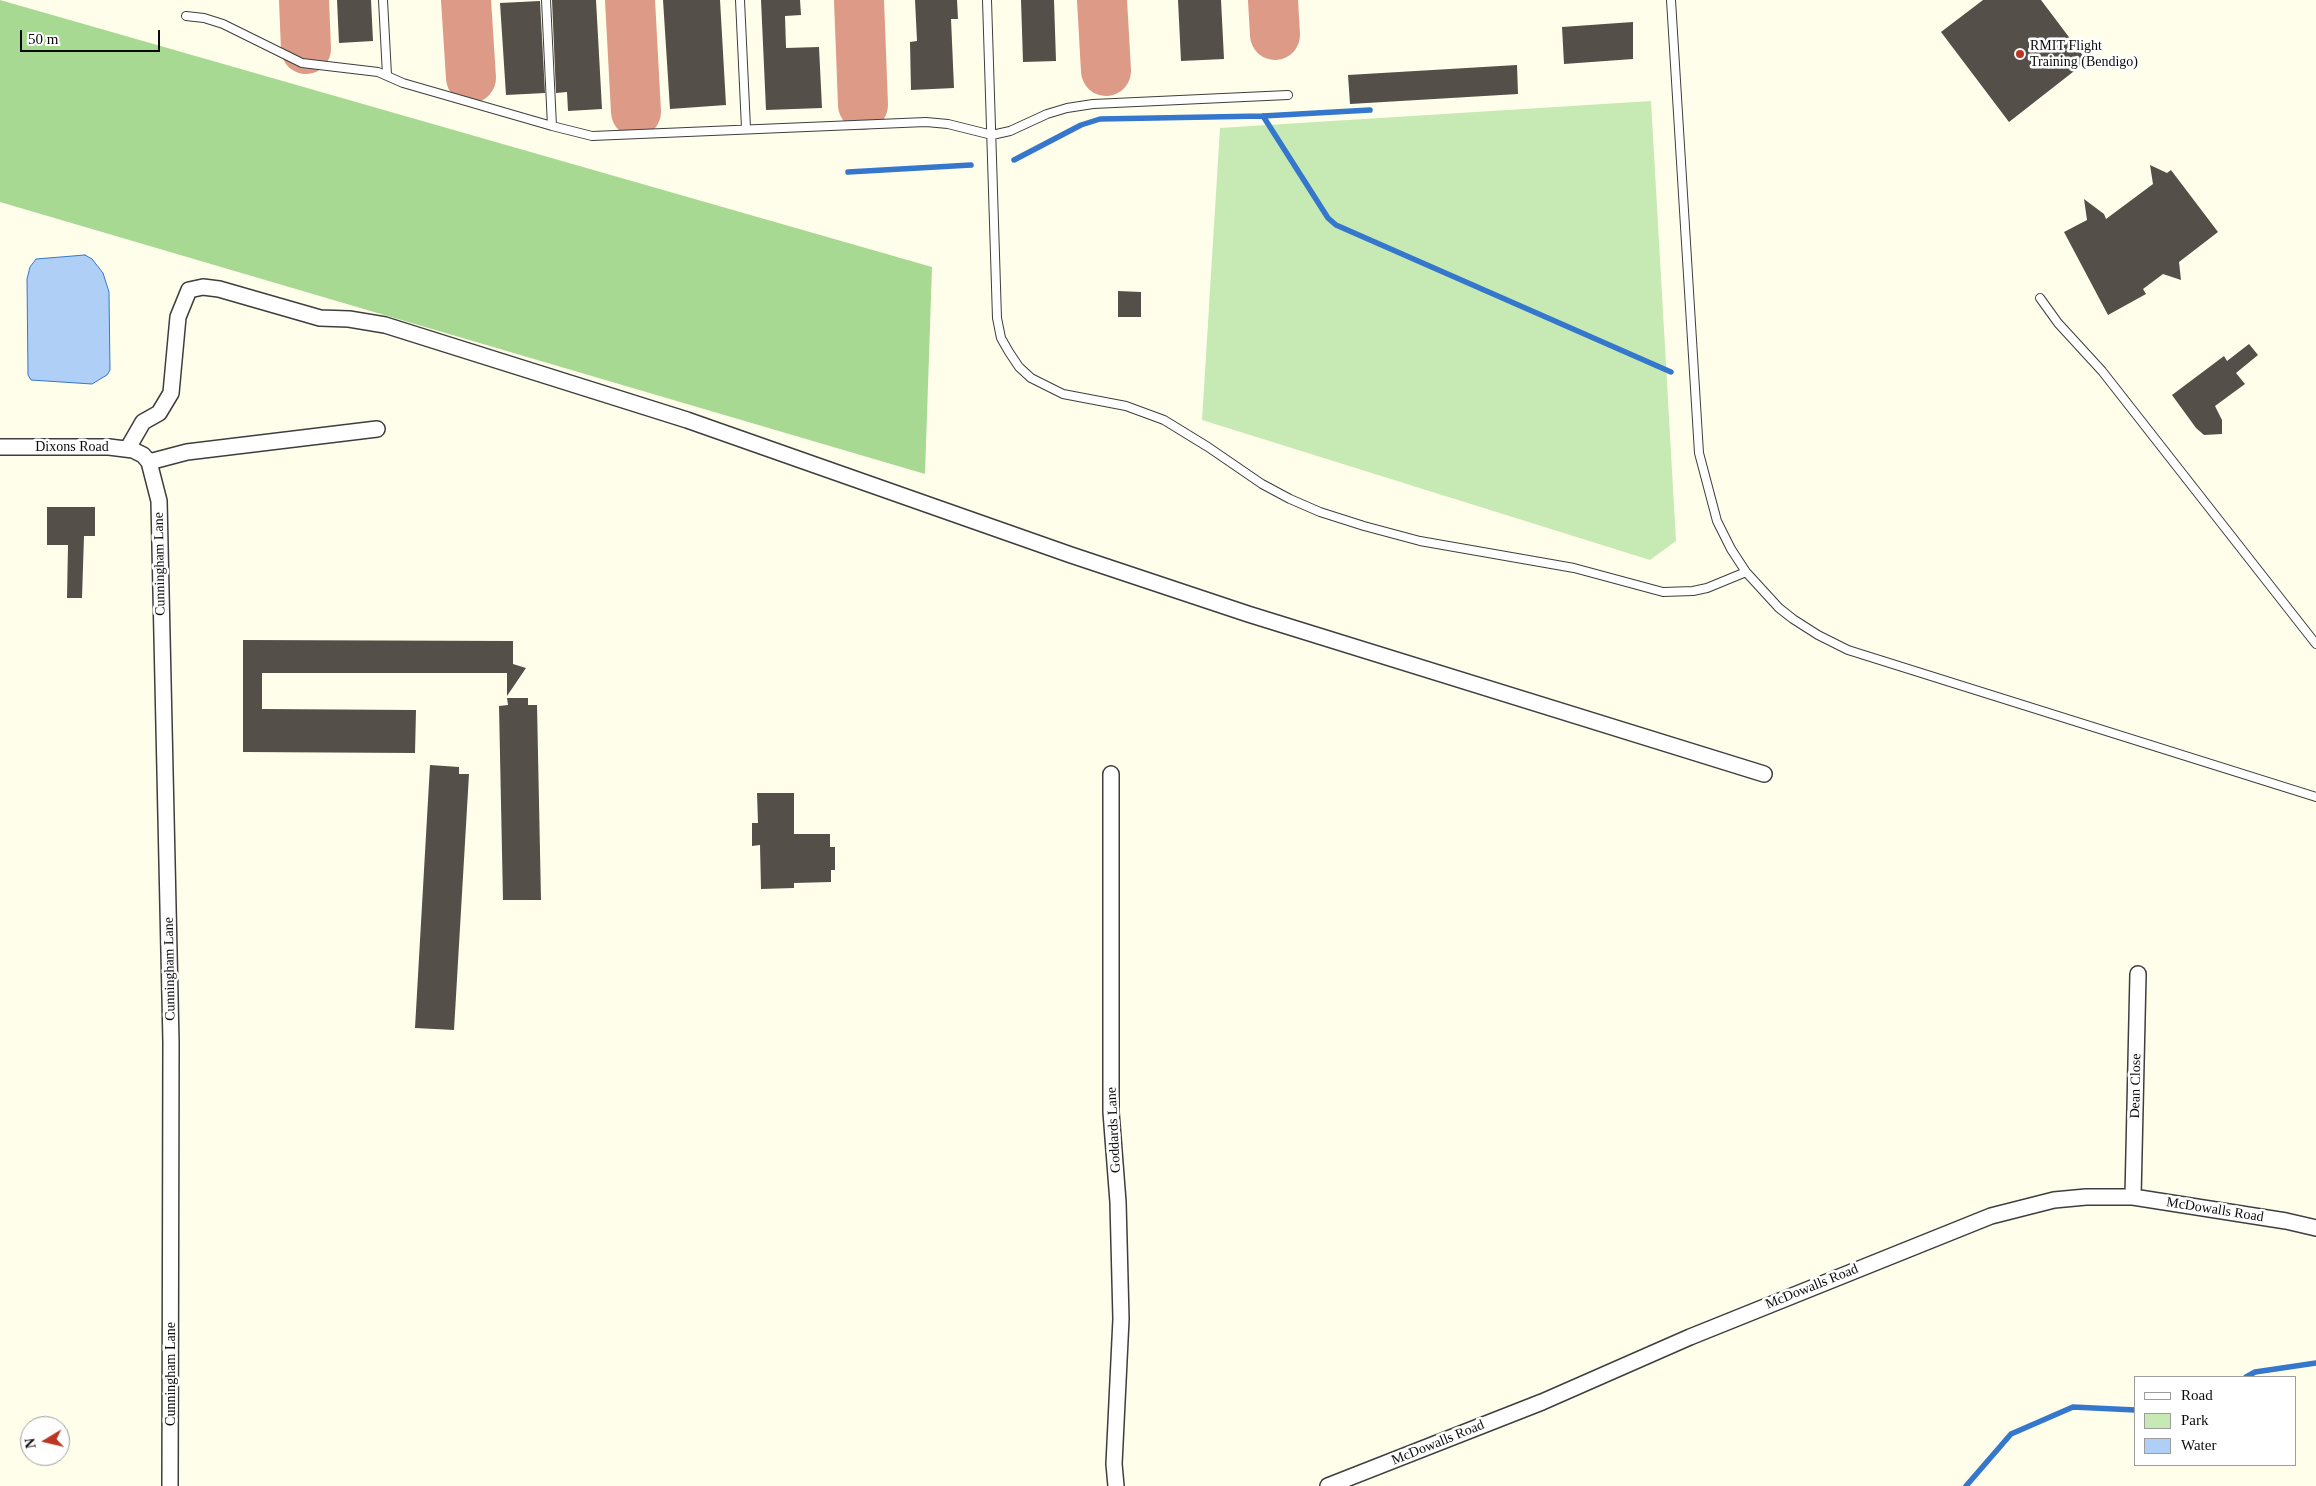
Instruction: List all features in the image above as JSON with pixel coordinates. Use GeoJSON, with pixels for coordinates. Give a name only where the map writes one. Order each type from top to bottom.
{"type":"FeatureCollection","features":[{"type":"Feature","properties":{"kind":"street"},"geometry":{"type":"LineString","coordinates":[[128,448],[143,422],[159,413],[171,394],[178,317],[189,290],[203,287],[219,289],[320,318],[349,319],[385,325],[687,420],[1071,555],[1248,614],[1764,774]]}},
{"type":"Feature","properties":{"kind":"street"},"geometry":{"type":"LineString","coordinates":[[146,458],[377,429]]}},
{"type":"Feature","properties":{"kind":"street","name":"Dixons Road"},"geometry":{"type":"LineString","coordinates":[[0,446],[128,448],[146,458]]}},
{"type":"Feature","properties":{"kind":"street","name":"Cunningham Lane"},"geometry":{"type":"LineString","coordinates":[[146,458],[159,501],[171,1032],[170,1486]]}},
{"type":"Feature","properties":{"kind":"street","name":"Goddards Lane"},"geometry":{"type":"LineString","coordinates":[[1111,774],[1111,1112],[1118,1210],[1121,1309],[1121,1349],[1114,1464],[1116,1486]]}},
{"type":"Feature","properties":{"kind":"street","name":"Dean Close"},"geometry":{"type":"LineString","coordinates":[[2133,1197],[2138,974]]}},
{"type":"Feature","properties":{"kind":"street","name":"McDowalls Road"},"geometry":{"type":"LineString","coordinates":[[1328,1486],[1542,1402],[1690,1337],[1992,1216],[2054,1200],[2086,1197],[2133,1197],[2286,1221],[2316,1228]]}},
{"type":"Feature","properties":{"kind":"lane"},"geometry":{"type":"LineString","coordinates":[[383,0],[387,75]]}},
{"type":"Feature","properties":{"kind":"lane"},"geometry":{"type":"LineString","coordinates":[[546,0],[552,126]]}},
{"type":"Feature","properties":{"kind":"lane"},"geometry":{"type":"LineString","coordinates":[[740,0],[746,128]]}},
{"type":"Feature","properties":{"kind":"lane"},"geometry":{"type":"LineString","coordinates":[[987,0],[992,135],[994,293],[1001,338],[1019,367],[1031,378],[1063,394],[1126,406],[1164,420],[1208,446],[1262,484],[1290,499],[1320,512],[1364,526],[1420,541],[1574,568],[1663,592],[1693,591],[1707,588],[1746,572]]}},
{"type":"Feature","properties":{"kind":"lane"},"geometry":{"type":"LineString","coordinates":[[1671,0],[1699,453],[1717,521],[1731,549],[1746,572],[1779,608],[1793,619],[1818,635],[1848,650],[2316,797]]}},
{"type":"Feature","properties":{"kind":"lane"},"geometry":{"type":"LineString","coordinates":[[186,16],[204,18],[223,24],[302,63],[367,69],[387,75],[403,84],[592,136],[746,128],[926,122],[948,124],[992,135],[1010,131],[1047,114],[1067,108],[1093,104],[1288,95]]}},
{"type":"Feature","properties":{"kind":"lane"},"geometry":{"type":"LineString","coordinates":[[2040,298],[2058,323],[2113,385],[2316,644]]}},
{"type":"Feature","properties":{"kind":"green space"},"geometry":{"type":"Polygon","coordinates":[[[0,0],[932,267],[925,474],[0,202],[0,0]]]}},
{"type":"Feature","properties":{"kind":"green space"},"geometry":{"type":"Polygon","coordinates":[[[1651,101],[1676,541],[1650,560],[1202,420],[1220,128],[1651,101]]]}},
{"type":"Feature","properties":{"kind":"water"},"geometry":{"type":"Polygon","coordinates":[[[85,255],[92,259],[103,273],[109,292],[110,370],[107,375],[92,384],[31,380],[28,375],[27,279],[30,267],[36,259],[85,255]]]}},
{"type":"Feature","properties":{"kind":"building"},"geometry":{"type":"Polygon","coordinates":[[[337,0],[371,0],[373,41],[339,43],[337,0]]]}},
{"type":"Feature","properties":{"kind":"building"},"geometry":{"type":"Polygon","coordinates":[[[552,0],[596,0],[602,109],[568,111],[567,92],[556,93],[552,0]]]}},
{"type":"Feature","properties":{"kind":"building"},"geometry":{"type":"Polygon","coordinates":[[[663,0],[720,0],[726,105],[670,109],[663,0]]]}},
{"type":"Feature","properties":{"kind":"building"},"geometry":{"type":"Polygon","coordinates":[[[761,0],[800,0],[801,15],[785,16],[786,48],[819,47],[822,108],[766,110],[761,0]]]}},
{"type":"Feature","properties":{"kind":"building"},"geometry":{"type":"Polygon","coordinates":[[[915,0],[957,0],[958,19],[951,19],[954,88],[911,90],[910,42],[917,41],[915,0]]]}},
{"type":"Feature","properties":{"kind":"building"},"geometry":{"type":"Polygon","coordinates":[[[1021,0],[1054,0],[1056,61],[1023,62],[1021,0]]]}},
{"type":"Feature","properties":{"kind":"building"},"geometry":{"type":"Polygon","coordinates":[[[1178,0],[1221,0],[1224,59],[1181,61],[1178,0]]]}},
{"type":"Feature","properties":{"kind":"building","name":"RMIT Flight Training (Bendigo)"},"geometry":{"type":"Polygon","coordinates":[[[1983,0],[2041,0],[2087,61],[2009,122],[1941,32],[1983,0]]]}},
{"type":"Feature","properties":{"kind":"building"},"geometry":{"type":"Polygon","coordinates":[[[540,1],[545,93],[506,95],[500,3],[540,1]]]}},
{"type":"Feature","properties":{"kind":"building"},"geometry":{"type":"Polygon","coordinates":[[[1633,22],[1633,59],[1564,64],[1562,27],[1633,22]]]}},
{"type":"Feature","properties":{"kind":"building"},"geometry":{"type":"Polygon","coordinates":[[[1517,65],[1518,94],[1350,104],[1348,75],[1517,65]]]}},
{"type":"Feature","properties":{"kind":"building"},"geometry":{"type":"Polygon","coordinates":[[[2150,165],[2167,173],[2171,170],[2218,232],[2179,262],[2181,280],[2163,274],[2143,289],[2146,294],[2108,315],[2064,232],[2087,220],[2084,199],[2104,214],[2106,219],[2153,184],[2150,165]]]}},
{"type":"Feature","properties":{"kind":"building"},"geometry":{"type":"Polygon","coordinates":[[[1118,291],[1141,292],[1141,317],[1118,317],[1118,291]]]}},
{"type":"Feature","properties":{"kind":"building"},"geometry":{"type":"Polygon","coordinates":[[[2249,344],[2258,355],[2236,373],[2245,384],[2215,406],[2222,420],[2222,434],[2204,435],[2196,428],[2172,395],[2224,356],[2227,361],[2249,344]]]}},
{"type":"Feature","properties":{"kind":"building"},"geometry":{"type":"Polygon","coordinates":[[[47,507],[95,507],[95,536],[84,536],[82,598],[67,598],[68,545],[47,545],[47,507]]]}},
{"type":"Feature","properties":{"kind":"building"},"geometry":{"type":"Polygon","coordinates":[[[243,640],[513,641],[513,664],[526,668],[507,696],[507,673],[262,673],[262,709],[416,710],[415,753],[243,752],[243,640]]]}},
{"type":"Feature","properties":{"kind":"building"},"geometry":{"type":"Polygon","coordinates":[[[507,698],[528,698],[528,705],[537,705],[541,900],[503,900],[499,706],[508,705],[507,698]]]}},
{"type":"Feature","properties":{"kind":"building"},"geometry":{"type":"Polygon","coordinates":[[[430,765],[459,767],[459,774],[469,774],[454,1030],[415,1028],[430,765]]]}},
{"type":"Feature","properties":{"kind":"building"},"geometry":{"type":"Polygon","coordinates":[[[757,793],[794,793],[794,834],[830,834],[830,847],[835,847],[835,870],[831,870],[831,882],[794,883],[794,888],[761,889],[760,845],[752,846],[752,823],[758,823],[757,793]]]}},
{"type":"Feature","properties":{"kind":"waterway"},"geometry":{"type":"LineString","coordinates":[[1014,160],[1081,125],[1100,119],[1263,116],[1370,110]]}},
{"type":"Feature","properties":{"kind":"waterway"},"geometry":{"type":"LineString","coordinates":[[1263,116],[1328,218],[1336,225],[1671,372]]}},
{"type":"Feature","properties":{"kind":"waterway"},"geometry":{"type":"LineString","coordinates":[[848,172],[971,165]]}},
{"type":"Feature","properties":{"kind":"waterway"},"geometry":{"type":"LineString","coordinates":[[2248,1376],[2255,1372],[2316,1363]]}},
{"type":"Feature","properties":{"kind":"waterway"},"geometry":{"type":"LineString","coordinates":[[1966,1486],[2011,1434],[2073,1407],[2134,1410]]}},
{"type":"Feature","properties":{"kind":"taxiway"},"geometry":{"type":"LineString","coordinates":[[304,0],[306,49]]}},
{"type":"Feature","properties":{"kind":"taxiway"},"geometry":{"type":"LineString","coordinates":[[466,0],[471,78]]}},
{"type":"Feature","properties":{"kind":"taxiway"},"geometry":{"type":"LineString","coordinates":[[630,0],[636,112]]}},
{"type":"Feature","properties":{"kind":"taxiway"},"geometry":{"type":"LineString","coordinates":[[859,0],[863,105]]}},
{"type":"Feature","properties":{"kind":"taxiway"},"geometry":{"type":"LineString","coordinates":[[1102,0],[1106,71]]}},
{"type":"Feature","properties":{"kind":"taxiway"},"geometry":{"type":"LineString","coordinates":[[1273,0],[1275,35]]}},
{"type":"Feature","properties":{"kind":"place","name":"RMIT Flight Training (Bendigo)"},"geometry":{"type":"Point","coordinates":[2020,54]}}]}
